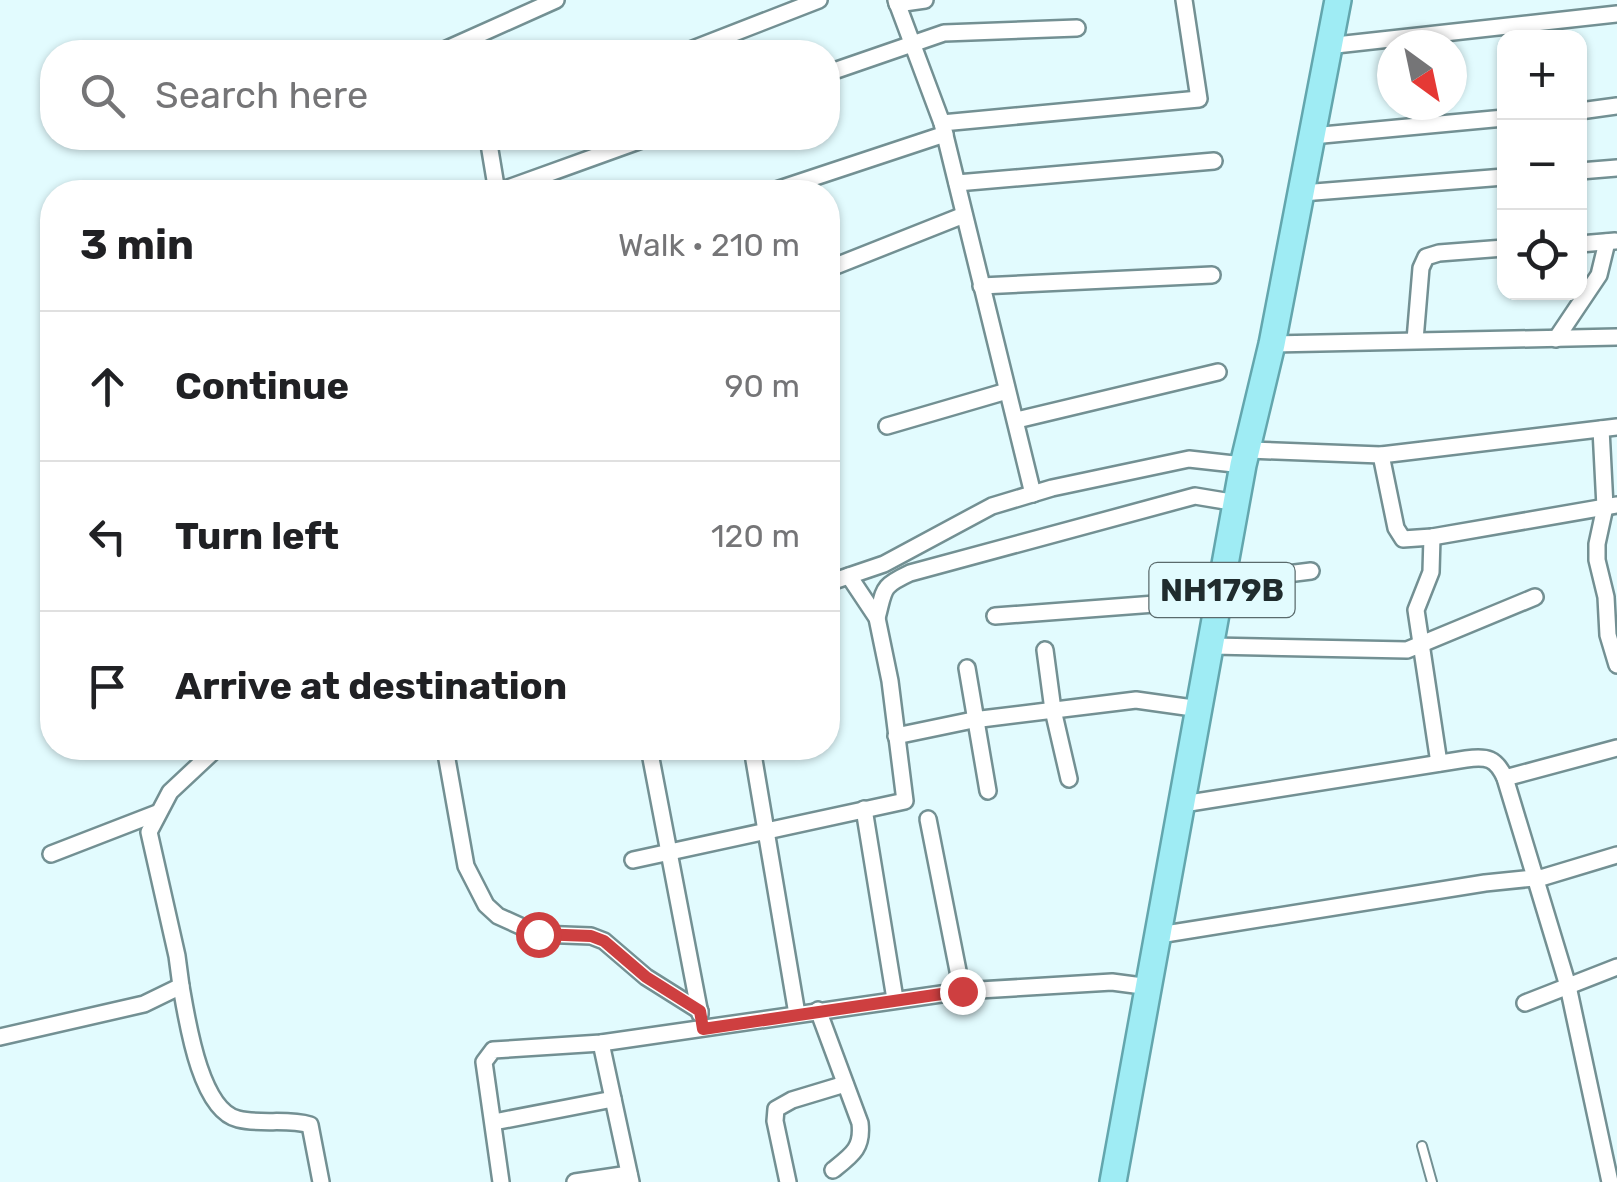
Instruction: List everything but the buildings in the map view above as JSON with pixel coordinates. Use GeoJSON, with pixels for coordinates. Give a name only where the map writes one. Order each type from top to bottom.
{"type":"FeatureCollection","features":[{"type":"Feature","properties":{"kind":"highway","name":"NH179B"},"geometry":{"type":"LineString","coordinates":[[1113,1182],[1236,503],[1272,344],[1326,46],[1338,0]]}},
{"type":"Feature","properties":{"kind":"street"},"geometry":{"type":"LineString","coordinates":[[474,40],[556,0]]}},
{"type":"Feature","properties":{"kind":"street"},"geometry":{"type":"LineString","coordinates":[[717,40],[819,0]]}},
{"type":"Feature","properties":{"kind":"street"},"geometry":{"type":"LineString","coordinates":[[925,0],[896,2],[944,129],[1033,494]]}},
{"type":"Feature","properties":{"kind":"street"},"geometry":{"type":"LineString","coordinates":[[803,180],[944,129],[1199,99],[1184,0]]}},
{"type":"Feature","properties":{"kind":"street"},"geometry":{"type":"LineString","coordinates":[[1326,46],[1617,14]]}},
{"type":"Feature","properties":{"kind":"street"},"geometry":{"type":"LineString","coordinates":[[840,68],[912,42],[962,30],[1077,28]]}},
{"type":"Feature","properties":{"kind":"street"},"geometry":{"type":"LineString","coordinates":[[1587,109],[1617,106]]}},
{"type":"Feature","properties":{"kind":"street"},"geometry":{"type":"LineString","coordinates":[[1312,136],[1497,119]]}},
{"type":"Feature","properties":{"kind":"street"},"geometry":{"type":"LineString","coordinates":[[490,150],[495,180]]}},
{"type":"Feature","properties":{"kind":"street"},"geometry":{"type":"LineString","coordinates":[[530,180],[614,150]]}},
{"type":"Feature","properties":{"kind":"street"},"geometry":{"type":"LineString","coordinates":[[957,183],[1214,161]]}},
{"type":"Feature","properties":{"kind":"street"},"geometry":{"type":"LineString","coordinates":[[1587,170],[1617,168]]}},
{"type":"Feature","properties":{"kind":"street"},"geometry":{"type":"LineString","coordinates":[[1302,193],[1497,178]]}},
{"type":"Feature","properties":{"kind":"street"},"geometry":{"type":"LineString","coordinates":[[840,264],[964,216]]}},
{"type":"Feature","properties":{"kind":"street"},"geometry":{"type":"LineString","coordinates":[[1556,340],[1599,275],[1612,242],[1587,244]]}},
{"type":"Feature","properties":{"kind":"street"},"geometry":{"type":"LineString","coordinates":[[1415,340],[1421,268],[1426,257],[1497,249]]}},
{"type":"Feature","properties":{"kind":"street"},"geometry":{"type":"LineString","coordinates":[[981,286],[1212,274]]}},
{"type":"Feature","properties":{"kind":"street"},"geometry":{"type":"LineString","coordinates":[[1272,344],[1617,337]]}},
{"type":"Feature","properties":{"kind":"street"},"geometry":{"type":"LineString","coordinates":[[1016,420],[1218,372]]}},
{"type":"Feature","properties":{"kind":"street"},"geometry":{"type":"LineString","coordinates":[[888,426],[1007,391]]}},
{"type":"Feature","properties":{"kind":"street"},"geometry":{"type":"LineString","coordinates":[[840,579],[884,564],[992,506],[1188,459],[1381,455],[1609,428],[1611,506],[1597,544],[1597,560],[1606,597],[1608,635],[1617,666]]}},
{"type":"Feature","properties":{"kind":"street"},"geometry":{"type":"LineString","coordinates":[[1381,455],[1398,535],[1410,540],[1611,506]]}},
{"type":"Feature","properties":{"kind":"street"},"geometry":{"type":"LineString","coordinates":[[633,860],[905,800],[878,618],[881,594],[888,583],[1195,496],[1236,503]]}},
{"type":"Feature","properties":{"kind":"street"},"geometry":{"type":"LineString","coordinates":[[1432,538],[1430,572],[1416,610],[1438,763]]}},
{"type":"Feature","properties":{"kind":"street"},"geometry":{"type":"LineString","coordinates":[[995,616],[1222,590],[1311,571]]}},
{"type":"Feature","properties":{"kind":"street"},"geometry":{"type":"LineString","coordinates":[[849,576],[878,618]]}},
{"type":"Feature","properties":{"kind":"street"},"geometry":{"type":"LineString","coordinates":[[1212,646],[1388,651],[1423,645],[1535,597]]}},
{"type":"Feature","properties":{"kind":"street"},"geometry":{"type":"LineString","coordinates":[[1045,650],[1053,710],[1069,779]]}},
{"type":"Feature","properties":{"kind":"street"},"geometry":{"type":"LineString","coordinates":[[966,668],[988,791]]}},
{"type":"Feature","properties":{"kind":"street"},"geometry":{"type":"LineString","coordinates":[[896,736],[973,720],[1136,700],[1200,709]]}},
{"type":"Feature","properties":{"kind":"street"},"geometry":{"type":"LineString","coordinates":[[1506,778],[1617,748]]}},
{"type":"Feature","properties":{"kind":"street"},"geometry":{"type":"LineString","coordinates":[[1183,804],[1485,756],[1494,760],[1506,778],[1568,986],[1610,1182]]}},
{"type":"Feature","properties":{"kind":"street"},"geometry":{"type":"LineString","coordinates":[[203,760],[170,792],[149,832],[180,986],[208,1092],[223,1112],[236,1119],[310,1125],[321,1182]]}},
{"type":"Feature","properties":{"kind":"street"},"geometry":{"type":"LineString","coordinates":[[447,760],[466,866],[486,905],[498,916],[538,934],[591,936],[604,941],[646,977],[700,1011]]}},
{"type":"Feature","properties":{"kind":"street"},"geometry":{"type":"LineString","coordinates":[[651,760],[703,1029]]}},
{"type":"Feature","properties":{"kind":"street"},"geometry":{"type":"LineString","coordinates":[[754,760],[797,1014]]}},
{"type":"Feature","properties":{"kind":"street"},"geometry":{"type":"LineString","coordinates":[[864,810],[895,998]]}},
{"type":"Feature","properties":{"kind":"street"},"geometry":{"type":"LineString","coordinates":[[51,854],[157,812]]}},
{"type":"Feature","properties":{"kind":"street"},"geometry":{"type":"LineString","coordinates":[[928,819],[962,991]]}},
{"type":"Feature","properties":{"kind":"street"},"geometry":{"type":"LineString","coordinates":[[1159,935],[1536,878],[1617,855]]}},
{"type":"Feature","properties":{"kind":"street"},"geometry":{"type":"LineString","coordinates":[[1526,1003],[1617,966]]}},
{"type":"Feature","properties":{"kind":"street"},"geometry":{"type":"LineString","coordinates":[[501,1182],[484,1062],[493,1050],[602,1043],[962,991],[1112,982],[1150,987]]}},
{"type":"Feature","properties":{"kind":"street"},"geometry":{"type":"LineString","coordinates":[[0,1037],[144,1004],[180,986]]}},
{"type":"Feature","properties":{"kind":"street"},"geometry":{"type":"LineString","coordinates":[[818,1010],[862,1136],[860,1147],[833,1170]]}},
{"type":"Feature","properties":{"kind":"street"},"geometry":{"type":"LineString","coordinates":[[575,1182],[630,1178],[602,1043]]}},
{"type":"Feature","properties":{"kind":"street"},"geometry":{"type":"LineString","coordinates":[[788,1182],[776,1109],[844,1084]]}},
{"type":"Feature","properties":{"kind":"street"},"geometry":{"type":"LineString","coordinates":[[494,1122],[612,1099]]}},
{"type":"Feature","properties":{"kind":"lane"},"geometry":{"type":"LineString","coordinates":[[1422,1146],[1432,1182]]}},
{"type":"Feature","properties":{"kind":"route"},"geometry":{"type":"LineString","coordinates":[[538,934],[591,936],[604,941],[646,977],[700,1011],[703,1029],[962,991]]}}]}
